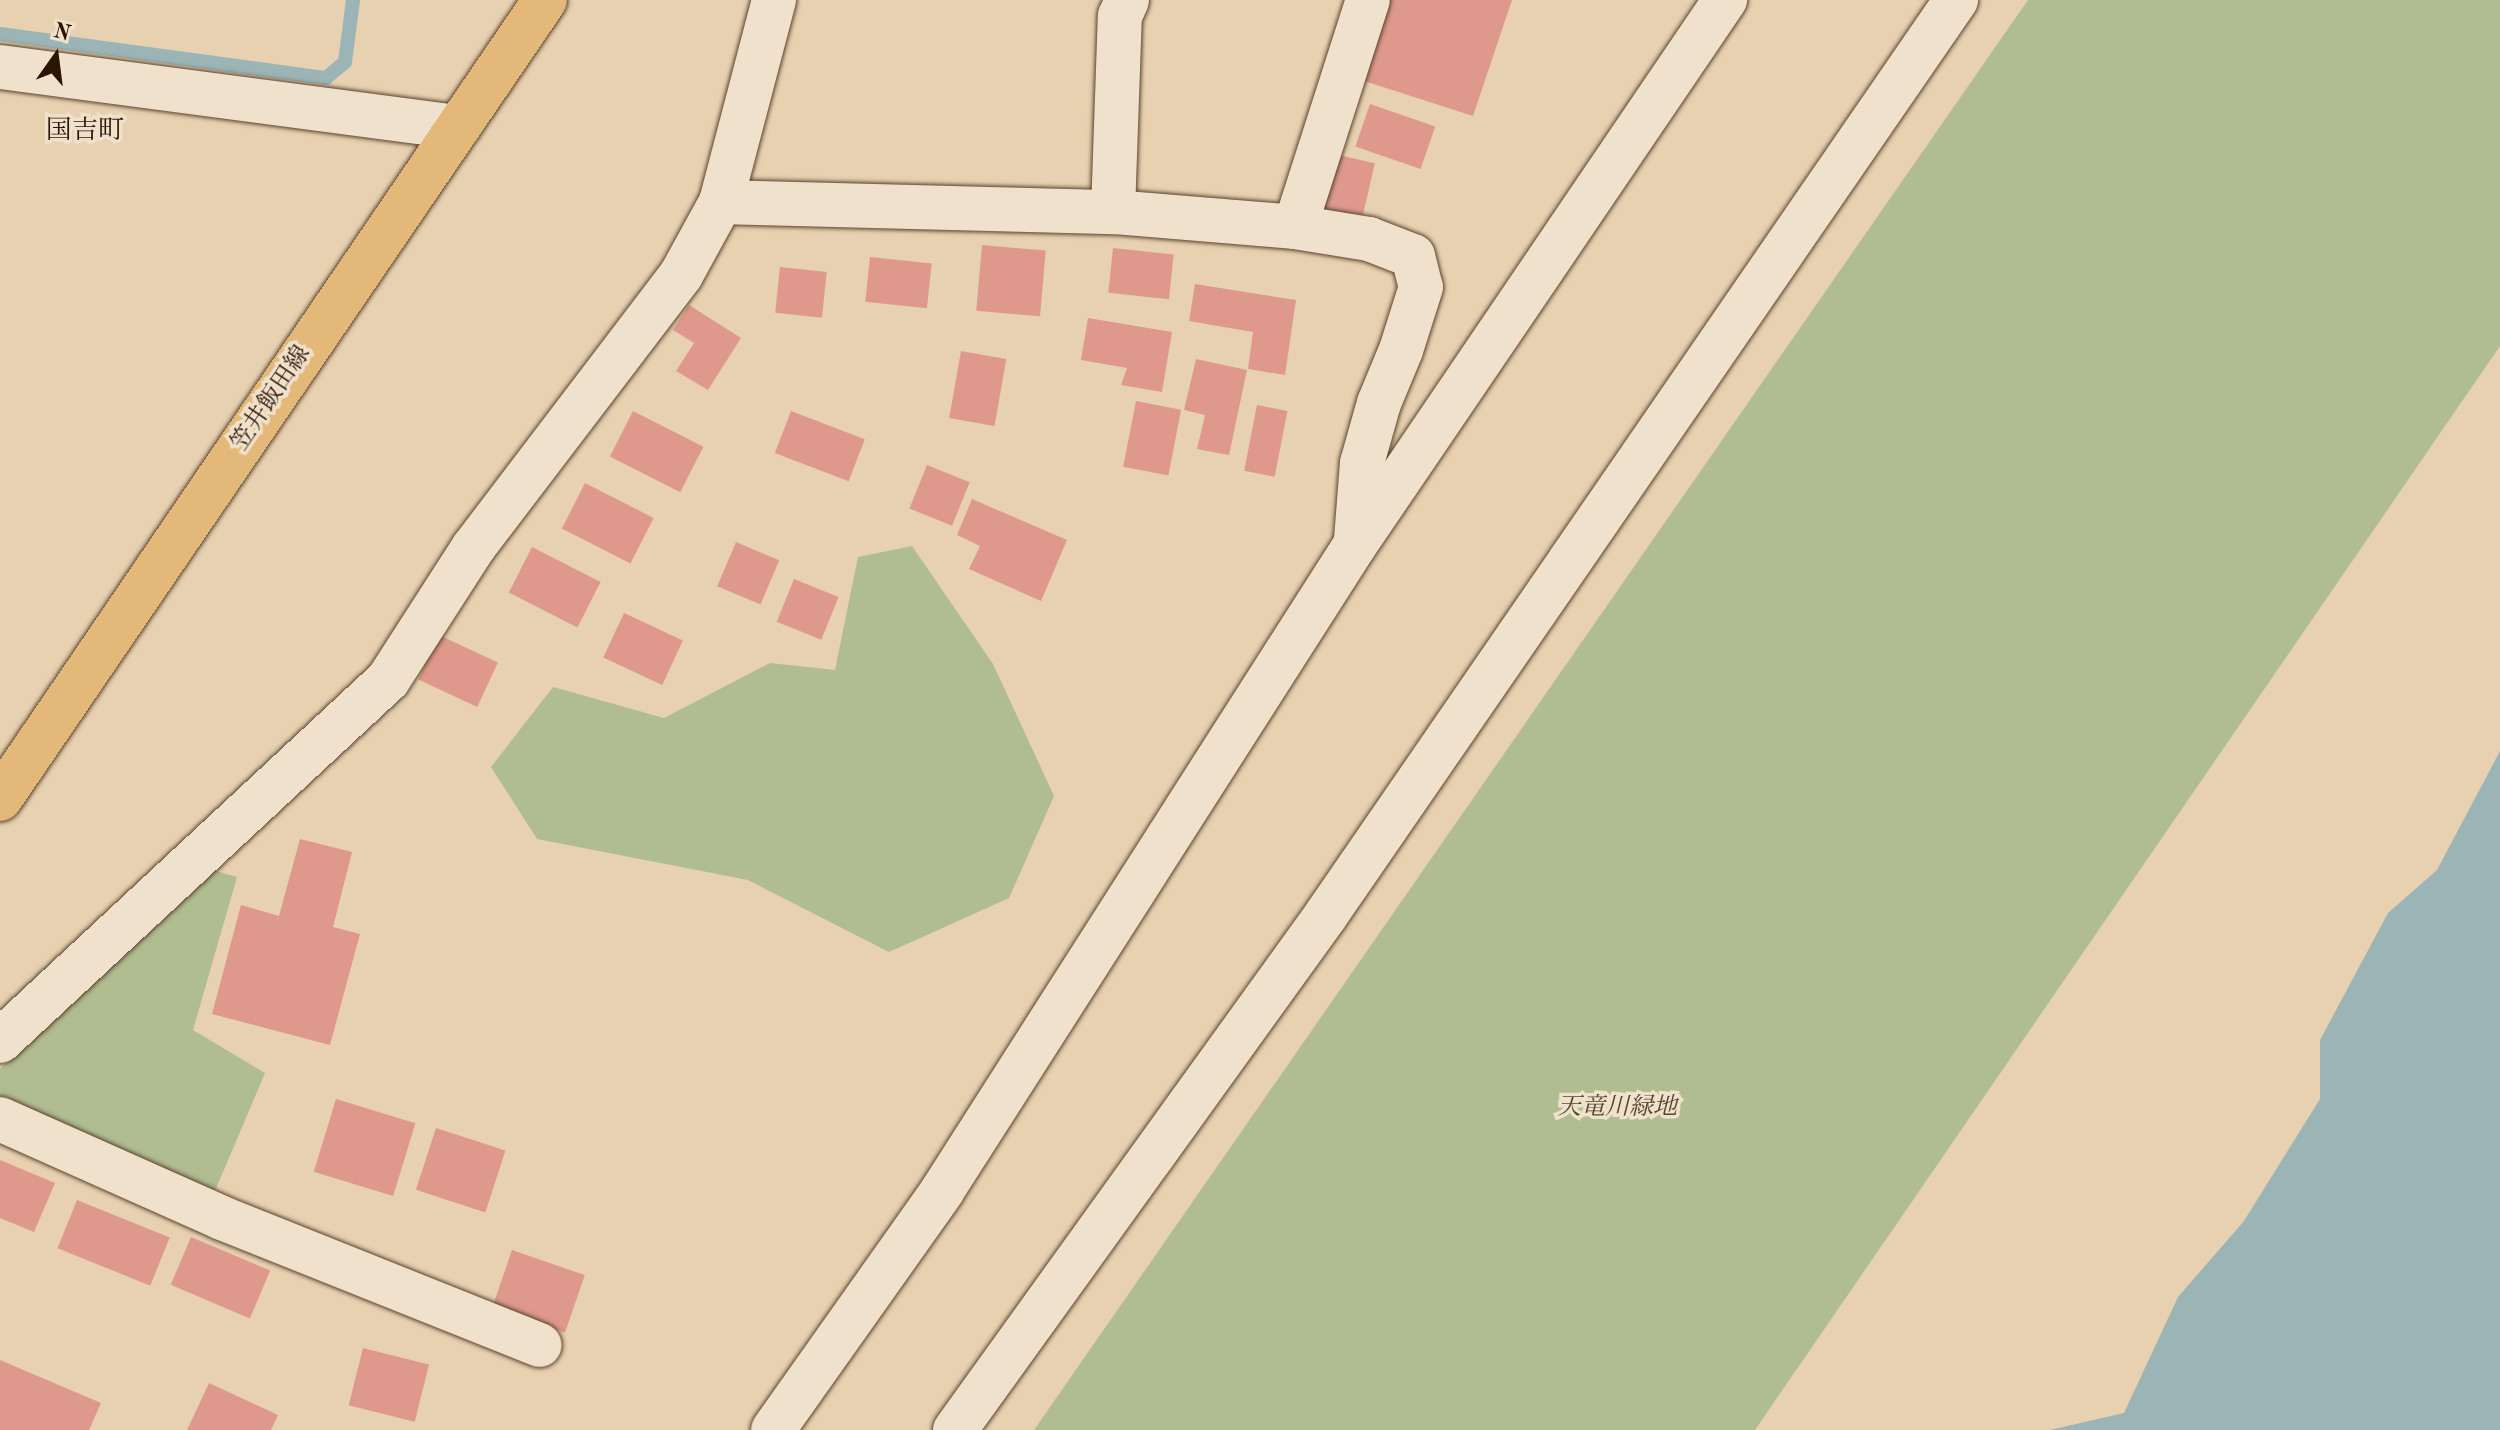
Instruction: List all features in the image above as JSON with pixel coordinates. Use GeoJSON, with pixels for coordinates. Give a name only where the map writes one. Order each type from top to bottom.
{"type":"FeatureCollection","features":[{"type":"Feature","properties":{"kind":"main road","name":"笠井飯田線"},"geometry":{"type":"LineString","coordinates":[[0,799],[545,0]]}},
{"type":"Feature","properties":{"kind":"street"},"geometry":{"type":"LineString","coordinates":[[0,1041],[388,680],[473,548],[681,275],[721,202],[774,0]]}},
{"type":"Feature","properties":{"kind":"street"},"geometry":{"type":"LineString","coordinates":[[1113,212],[1120,16],[1127,0]]}},
{"type":"Feature","properties":{"kind":"street"},"geometry":{"type":"LineString","coordinates":[[1295,227],[1368,0]]}},
{"type":"Feature","properties":{"kind":"street"},"geometry":{"type":"LineString","coordinates":[[773,1430],[942,1191],[1355,545],[1725,0]]}},
{"type":"Feature","properties":{"kind":"street"},"geometry":{"type":"LineString","coordinates":[[955,1430],[1326,915],[1956,0]]}},
{"type":"Feature","properties":{"kind":"street"},"geometry":{"type":"LineString","coordinates":[[0,67],[458,127]]}},
{"type":"Feature","properties":{"kind":"street"},"geometry":{"type":"LineString","coordinates":[[721,202],[1113,212],[1295,227],[1369,239],[1413,256],[1421,287],[1401,350],[1379,403],[1362,463],[1355,545]]}},
{"type":"Feature","properties":{"kind":"street"},"geometry":{"type":"LineString","coordinates":[[0,1119],[222,1218],[540,1345]]}},
{"type":"Feature","properties":{"kind":"green space","name":"天竜川緑地"},"geometry":{"type":"Polygon","coordinates":[[[2028,0],[2500,0],[2500,346],[1755,1430],[1034,1430],[2028,0]]]}},
{"type":"Feature","properties":{"kind":"green space"},"geometry":{"type":"Polygon","coordinates":[[[912,546],[993,664],[1054,796],[1009,898],[889,952],[748,880],[537,839],[491,767],[553,687],[664,718],[770,663],[835,670],[858,557],[912,546]]]}},
{"type":"Feature","properties":{"kind":"green space"},"geometry":{"type":"Polygon","coordinates":[[[209,869],[237,877],[193,1030],[265,1073],[212,1198],[0,1101],[0,1069],[209,869]]]}},
{"type":"Feature","properties":{"kind":"water"},"geometry":{"type":"Polygon","coordinates":[[[2500,751],[2500,1430],[2050,1430],[2124,1413],[2178,1297],[2244,1221],[2320,1099],[2320,1040],[2388,913],[2437,870],[2500,751]]]}},
{"type":"Feature","properties":{"kind":"building"},"geometry":{"type":"Polygon","coordinates":[[[1381,0],[1512,0],[1473,116],[1355,78],[1381,0]]]}},
{"type":"Feature","properties":{"kind":"building"},"geometry":{"type":"Polygon","coordinates":[[[1370,104],[1435,126],[1421,169],[1355,147],[1370,104]]]}},
{"type":"Feature","properties":{"kind":"building"},"geometry":{"type":"Polygon","coordinates":[[[1330,153],[1375,163],[1360,230],[1315,219],[1330,153]]]}},
{"type":"Feature","properties":{"kind":"building"},"geometry":{"type":"Polygon","coordinates":[[[982,245],[1046,251],[1040,316],[976,311],[982,245]]]}},
{"type":"Feature","properties":{"kind":"building"},"geometry":{"type":"Polygon","coordinates":[[[1113,248],[1174,254],[1169,299],[1108,293],[1113,248]]]}},
{"type":"Feature","properties":{"kind":"building"},"geometry":{"type":"Polygon","coordinates":[[[870,257],[932,263],[927,308],[865,302],[870,257]]]}},
{"type":"Feature","properties":{"kind":"building"},"geometry":{"type":"Polygon","coordinates":[[[780,267],[827,272],[822,318],[775,313],[780,267]]]}},
{"type":"Feature","properties":{"kind":"building"},"geometry":{"type":"Polygon","coordinates":[[[1195,284],[1296,300],[1285,375],[1248,369],[1253,332],[1189,321],[1195,284]]]}},
{"type":"Feature","properties":{"kind":"building"},"geometry":{"type":"Polygon","coordinates":[[[689,305],[741,338],[708,390],[676,371],[694,343],[673,330],[689,305]]]}},
{"type":"Feature","properties":{"kind":"building"},"geometry":{"type":"Polygon","coordinates":[[[1088,318],[1172,332],[1162,392],[1121,385],[1127,368],[1081,360],[1088,318]]]}},
{"type":"Feature","properties":{"kind":"building"},"geometry":{"type":"Polygon","coordinates":[[[961,351],[1006,359],[994,426],[949,418],[961,351]]]}},
{"type":"Feature","properties":{"kind":"building"},"geometry":{"type":"Polygon","coordinates":[[[1196,359],[1247,370],[1229,455],[1197,449],[1205,415],[1184,410],[1196,359]]]}},
{"type":"Feature","properties":{"kind":"building"},"geometry":{"type":"Polygon","coordinates":[[[1136,401],[1181,410],[1168,476],[1123,467],[1136,401]]]}},
{"type":"Feature","properties":{"kind":"building"},"geometry":{"type":"Polygon","coordinates":[[[1257,405],[1287,411],[1275,477],[1244,471],[1257,405]]]}},
{"type":"Feature","properties":{"kind":"building"},"geometry":{"type":"Polygon","coordinates":[[[633,411],[703,447],[680,492],[610,456],[633,411]]]}},
{"type":"Feature","properties":{"kind":"building"},"geometry":{"type":"Polygon","coordinates":[[[791,411],[865,439],[849,481],[775,453],[791,411]]]}},
{"type":"Feature","properties":{"kind":"building"},"geometry":{"type":"Polygon","coordinates":[[[927,465],[970,482],[952,526],[909,509],[927,465]]]}},
{"type":"Feature","properties":{"kind":"building"},"geometry":{"type":"Polygon","coordinates":[[[585,483],[654,518],[630,563],[562,528],[585,483]]]}},
{"type":"Feature","properties":{"kind":"building"},"geometry":{"type":"Polygon","coordinates":[[[972,499],[1067,540],[1041,601],[969,569],[980,546],[957,535],[972,499]]]}},
{"type":"Feature","properties":{"kind":"building"},"geometry":{"type":"Polygon","coordinates":[[[736,542],[779,560],[761,605],[717,586],[736,542]]]}},
{"type":"Feature","properties":{"kind":"building"},"geometry":{"type":"Polygon","coordinates":[[[532,547],[601,582],[577,627],[509,592],[532,547]]]}},
{"type":"Feature","properties":{"kind":"building"},"geometry":{"type":"Polygon","coordinates":[[[794,579],[839,597],[821,640],[777,622],[794,579]]]}},
{"type":"Feature","properties":{"kind":"building"},"geometry":{"type":"Polygon","coordinates":[[[624,613],[683,640],[662,685],[603,657],[624,613]]]}},
{"type":"Feature","properties":{"kind":"building"},"geometry":{"type":"Polygon","coordinates":[[[439,635],[498,662],[477,707],[418,679],[439,635]]]}},
{"type":"Feature","properties":{"kind":"building"},"geometry":{"type":"Polygon","coordinates":[[[300,839],[352,852],[333,927],[360,934],[330,1045],[212,1014],[241,905],[279,916],[300,839]]]}},
{"type":"Feature","properties":{"kind":"building"},"geometry":{"type":"Polygon","coordinates":[[[336,1099],[415,1123],[393,1196],[314,1172],[336,1099]]]}},
{"type":"Feature","properties":{"kind":"building"},"geometry":{"type":"Polygon","coordinates":[[[436,1128],[505,1151],[485,1212],[416,1190],[436,1128]]]}},
{"type":"Feature","properties":{"kind":"building"},"geometry":{"type":"Polygon","coordinates":[[[0,1160],[55,1183],[34,1232],[0,1218],[0,1160]]]}},
{"type":"Feature","properties":{"kind":"building"},"geometry":{"type":"Polygon","coordinates":[[[77,1200],[170,1237],[150,1286],[58,1248],[77,1200]]]}},
{"type":"Feature","properties":{"kind":"building"},"geometry":{"type":"Polygon","coordinates":[[[191,1237],[270,1271],[250,1318],[171,1285],[191,1237]]]}},
{"type":"Feature","properties":{"kind":"building"},"geometry":{"type":"Polygon","coordinates":[[[512,1250],[585,1275],[565,1333],[492,1308],[512,1250]]]}},
{"type":"Feature","properties":{"kind":"building"},"geometry":{"type":"Polygon","coordinates":[[[363,1348],[429,1364],[415,1422],[349,1405],[363,1348]]]}},
{"type":"Feature","properties":{"kind":"building"},"geometry":{"type":"Polygon","coordinates":[[[0,1360],[101,1403],[89,1430],[0,1430],[0,1360]]]}},
{"type":"Feature","properties":{"kind":"building"},"geometry":{"type":"Polygon","coordinates":[[[209,1383],[278,1415],[271,1430],[187,1430],[209,1383]]]}},
{"type":"Feature","properties":{"kind":"waterway"},"geometry":{"type":"LineString","coordinates":[[0,34],[326,78],[345,62],[353,0]]}},
{"type":"Feature","properties":{"kind":"district","name":"国吉町"},"geometry":{"type":"Point","coordinates":[85,132]}}]}
